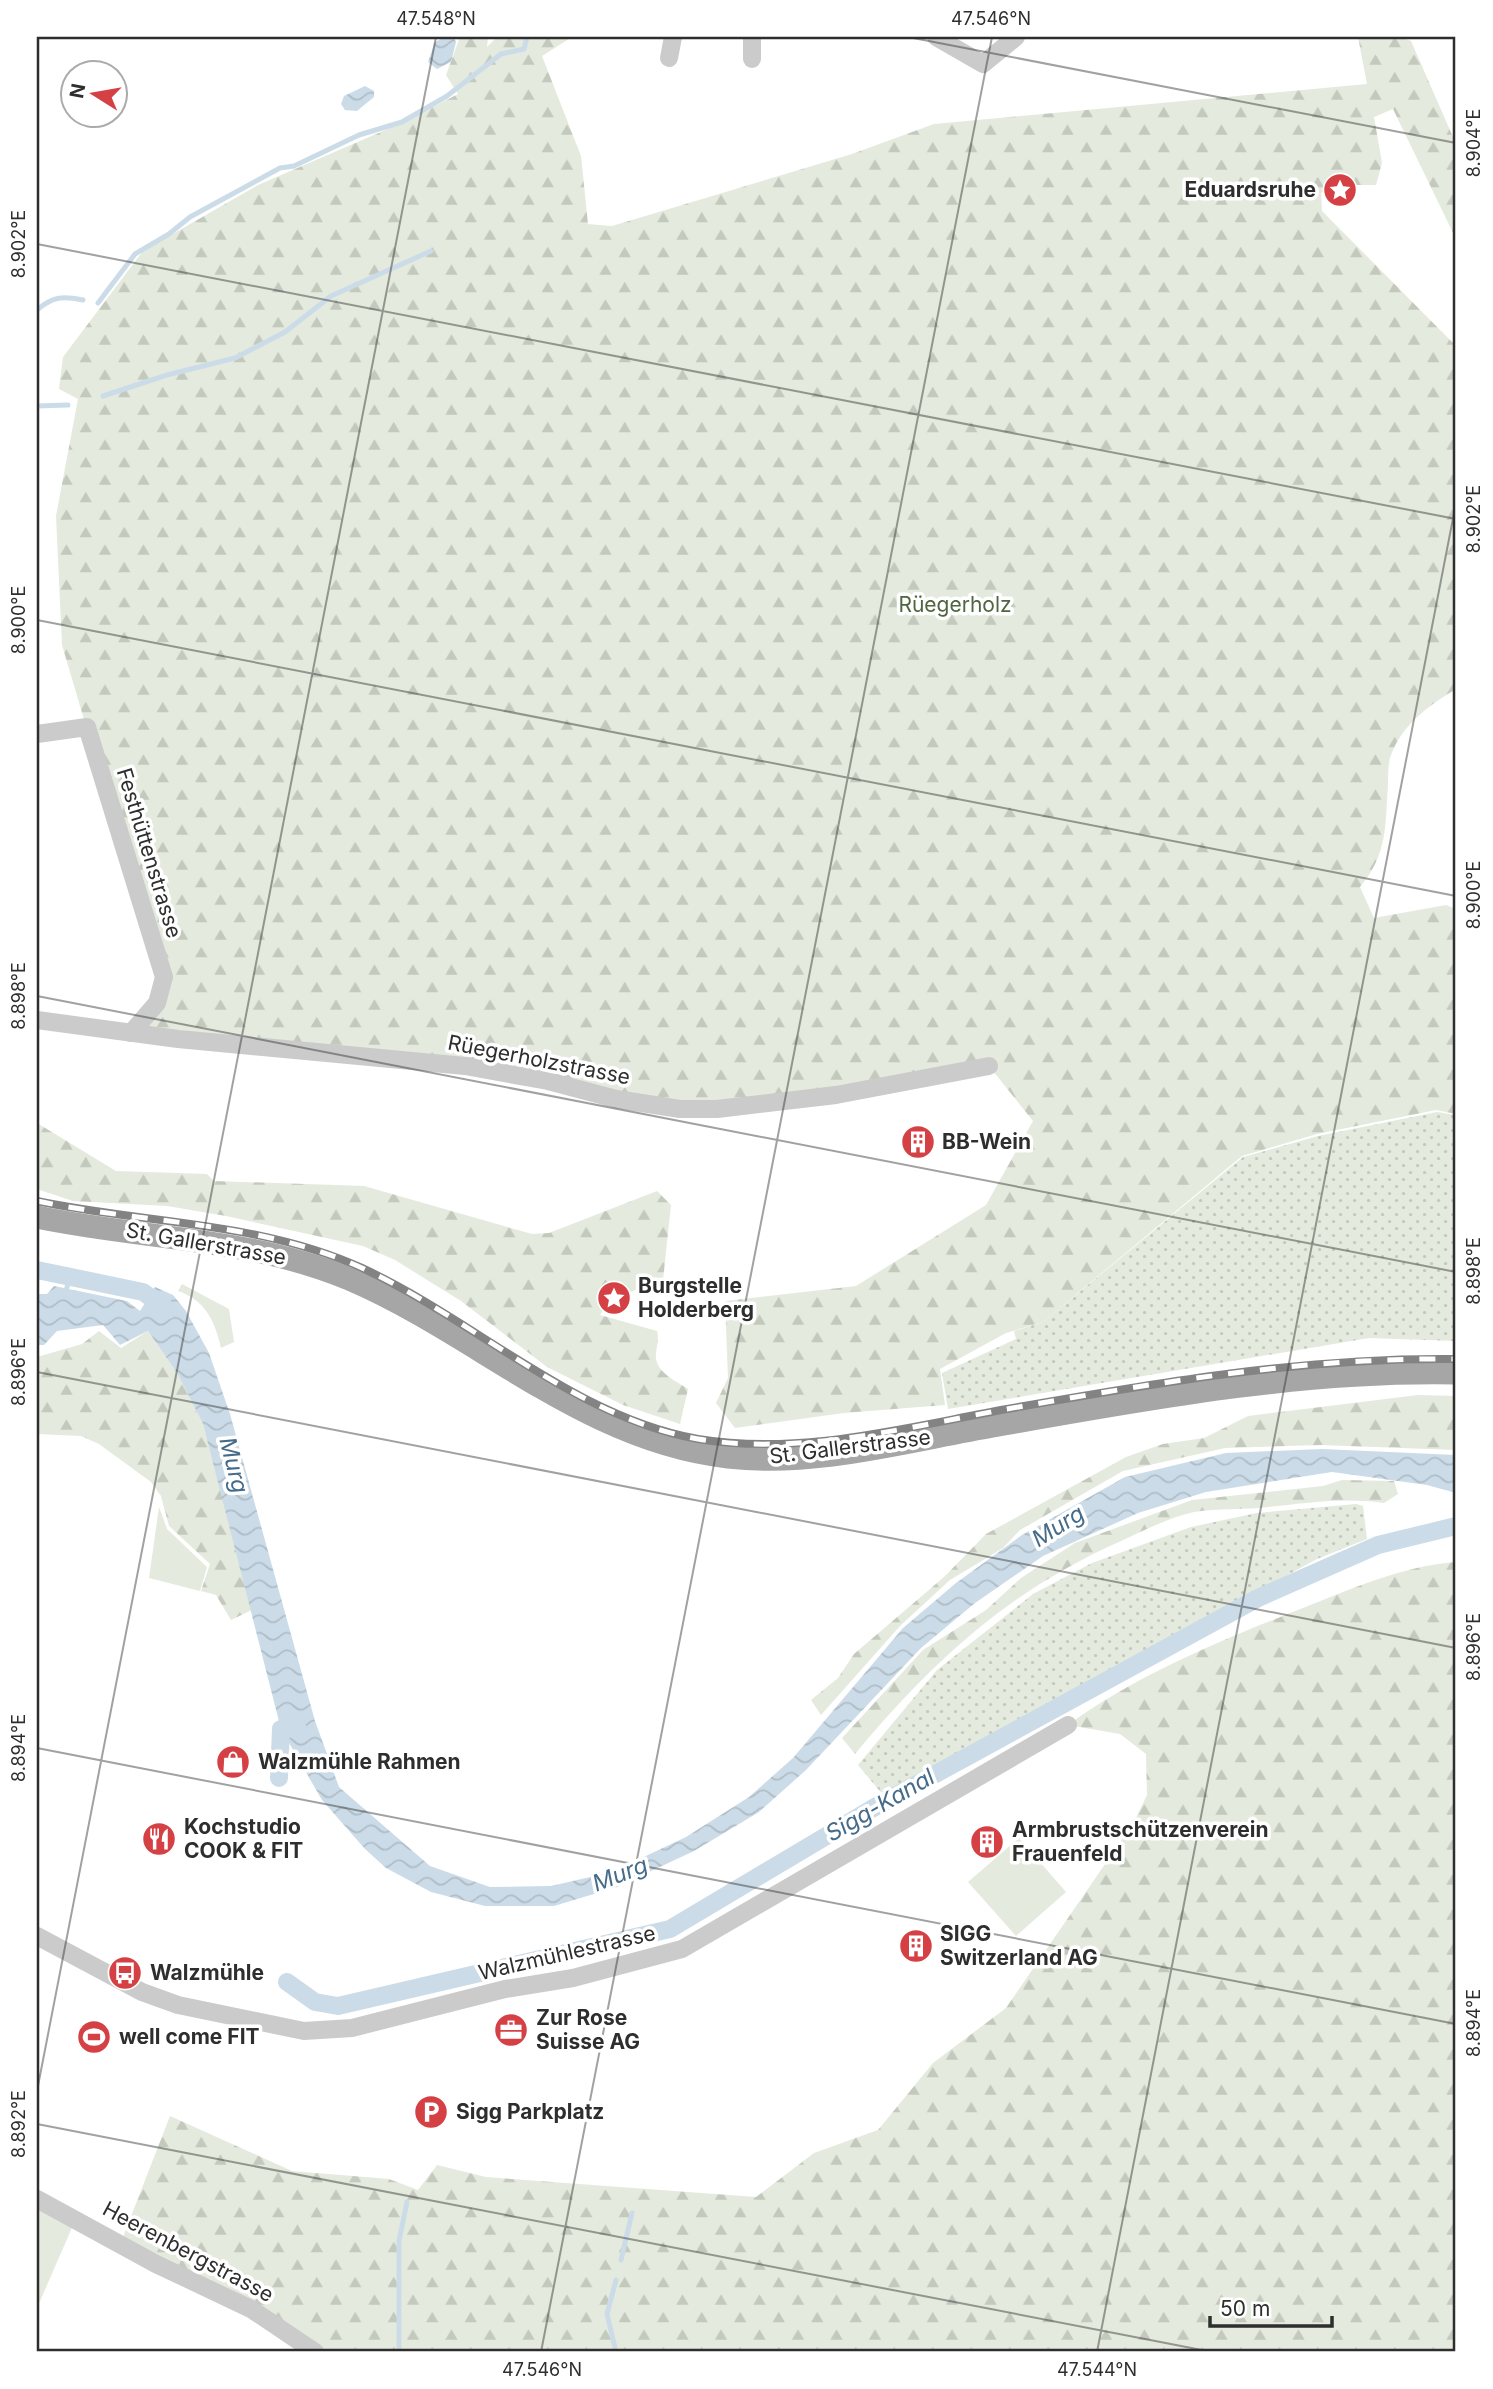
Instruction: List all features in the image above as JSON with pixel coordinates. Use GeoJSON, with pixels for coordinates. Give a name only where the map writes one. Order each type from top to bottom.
{"type":"FeatureCollection","features":[{"type":"Feature","properties":{"kind":"main road","name":"St. Gallerstrasse"},"geometry":{"type":"LineString","coordinates":[[37,1217],[228,1244],[324,1269],[418,1314],[554,1396],[615,1427],[690,1452],[734,1458],[835,1454],[1162,1397],[1262,1383],[1357,1375],[1456,1373]]}},
{"type":"Feature","properties":{"kind":"street"},"geometry":{"type":"LineString","coordinates":[[669,58],[673,37]]}},
{"type":"Feature","properties":{"kind":"street"},"geometry":{"type":"LineString","coordinates":[[752,37],[752,59]]}},
{"type":"Feature","properties":{"kind":"street"},"geometry":{"type":"LineString","coordinates":[[936,37],[984,64],[1016,37]]}},
{"type":"Feature","properties":{"kind":"street","name":"Festhüttenstrasse"},"geometry":{"type":"LineString","coordinates":[[37,734],[87,727],[164,977],[158,1003],[131,1033]]}},
{"type":"Feature","properties":{"kind":"street","name":"Rüegerholzstrasse"},"geometry":{"type":"LineString","coordinates":[[37,1020],[131,1033],[465,1066],[548,1081],[616,1099],[680,1109],[717,1109],[836,1095],[989,1066]]}},
{"type":"Feature","properties":{"kind":"street","name":"Walzmühlestrasse"},"geometry":{"type":"LineString","coordinates":[[37,1936],[142,1992],[178,2005],[304,2031],[352,2028],[505,1989],[572,1978],[682,1949],[1068,1725]]}},
{"type":"Feature","properties":{"kind":"street","name":"Heerenbergstrasse"},"geometry":{"type":"LineString","coordinates":[[37,2199],[156,2264],[251,2309],[315,2352]]}},
{"type":"Feature","properties":{"kind":"green space","name":"Rüegerholz"},"geometry":{"type":"Polygon","coordinates":[[[460,37],[488,37],[487,47],[497,37],[572,37],[542,56],[581,156],[588,224],[612,226],[852,154],[934,124],[1367,84],[1358,37],[1401,37],[1411,41],[1456,144],[1456,239],[1393,109],[1374,117],[1382,163],[1376,185],[1337,185],[1321,193],[1322,211],[1456,346],[1456,689],[1435,702],[1408,726],[1395,746],[1389,764],[1383,839],[1376,863],[1360,887],[1374,918],[1446,905],[1456,909],[1456,1114],[1436,1110],[1317,1134],[1242,1156],[1043,1322],[1006,1333],[940,1369],[945,1405],[844,1413],[735,1428],[716,1403],[728,1378],[725,1301],[856,1286],[986,1205],[1033,1121],[989,1066],[717,1109],[548,1081],[131,1033],[163,987],[62,645],[56,516],[78,399],[59,389],[63,357],[143,251],[258,185],[404,122],[458,94],[446,75],[460,37]]]}},
{"type":"Feature","properties":{"kind":"green space"},"geometry":{"type":"Polygon","coordinates":[[[1437,1112],[1456,1115],[1456,1341],[1369,1338],[948,1409],[942,1373],[1016,1339],[1014,1331],[1043,1322],[1243,1157],[1318,1136],[1437,1112]]]}},
{"type":"Feature","properties":{"kind":"green space"},"geometry":{"type":"Polygon","coordinates":[[[37,1123],[116,1171],[207,1174],[214,1181],[364,1186],[532,1234],[549,1233],[657,1191],[671,1205],[663,1280],[630,1292],[613,1294],[600,1315],[657,1331],[658,1364],[669,1377],[688,1389],[680,1424],[623,1405],[547,1367],[461,1301],[395,1260],[363,1246],[226,1216],[167,1206],[73,1201],[37,1189],[37,1123]]]}},
{"type":"Feature","properties":{"kind":"green space"},"geometry":{"type":"Polygon","coordinates":[[[182,1284],[229,1309],[234,1342],[221,1348],[212,1320],[202,1306],[178,1291],[182,1284]]]}},
{"type":"Feature","properties":{"kind":"green space"},"geometry":{"type":"Polygon","coordinates":[[[99,1331],[121,1348],[148,1331],[177,1373],[203,1424],[252,1610],[231,1620],[216,1595],[201,1591],[210,1564],[169,1526],[161,1496],[151,1482],[99,1444],[81,1436],[37,1434],[37,1357],[82,1344],[99,1331]]]}},
{"type":"Feature","properties":{"kind":"green space"},"geometry":{"type":"Polygon","coordinates":[[[1418,1395],[1456,1396],[1456,1450],[1321,1445],[1225,1448],[1123,1471],[1020,1530],[1003,1548],[950,1580],[900,1626],[821,1715],[811,1700],[838,1678],[854,1654],[944,1577],[986,1534],[1126,1457],[1163,1444],[1204,1438],[1248,1416],[1418,1395]]]}},
{"type":"Feature","properties":{"kind":"green space"},"geometry":{"type":"Polygon","coordinates":[[[1342,1480],[1394,1481],[1398,1494],[1384,1503],[1312,1502],[1203,1511],[1185,1514],[1157,1525],[1080,1561],[1043,1582],[975,1631],[914,1689],[855,1754],[842,1738],[923,1650],[986,1610],[1021,1578],[1075,1543],[1192,1500],[1323,1486],[1342,1480]]]}},
{"type":"Feature","properties":{"kind":"green space"},"geometry":{"type":"Polygon","coordinates":[[[1356,1504],[1363,1506],[1367,1539],[1317,1559],[883,1795],[858,1765],[937,1670],[1033,1594],[1092,1563],[1191,1527],[1257,1513],[1356,1504]]]}},
{"type":"Feature","properties":{"kind":"green space"},"geometry":{"type":"Polygon","coordinates":[[[159,1507],[167,1529],[207,1567],[200,1591],[149,1578],[159,1507]]]}},
{"type":"Feature","properties":{"kind":"green space"},"geometry":{"type":"Polygon","coordinates":[[[1456,1562],[1456,2352],[315,2352],[123,2237],[170,2116],[292,2171],[389,2179],[418,2190],[437,2165],[486,2177],[756,2197],[814,2153],[878,2130],[933,2063],[1006,2008],[1134,1822],[1147,1795],[1146,1754],[1120,1734],[1068,1725],[1124,1689],[1242,1632],[1378,1579],[1417,1568],[1456,1562]]]}},
{"type":"Feature","properties":{"kind":"green space"},"geometry":{"type":"Polygon","coordinates":[[[1019,1838],[1066,1892],[1016,1936],[968,1882],[1019,1838]]]}},
{"type":"Feature","properties":{"kind":"green space"},"geometry":{"type":"Polygon","coordinates":[[[37,2206],[74,2223],[37,2308],[37,2206]]]}},
{"type":"Feature","properties":{"kind":"water"},"geometry":{"type":"Polygon","coordinates":[[[445,37],[454,38],[456,42],[451,62],[437,69],[428,62],[435,42],[445,37]]]}},
{"type":"Feature","properties":{"kind":"water"},"geometry":{"type":"Polygon","coordinates":[[[365,86],[374,91],[374,97],[357,111],[345,110],[341,104],[344,96],[365,86]]]}},
{"type":"Feature","properties":{"kind":"water","name":"Murg"},"geometry":{"type":"Polygon","coordinates":[[[54,1286],[127,1301],[140,1311],[155,1287],[173,1295],[186,1311],[209,1353],[230,1414],[315,1721],[339,1787],[430,1866],[490,1887],[551,1886],[612,1872],[686,1837],[749,1797],[793,1758],[903,1628],[956,1583],[1022,1535],[1125,1477],[1226,1453],[1322,1449],[1456,1455],[1456,1493],[1427,1485],[1332,1472],[1206,1492],[1138,1513],[1043,1556],[975,1603],[921,1648],[806,1770],[759,1812],[694,1851],[617,1887],[554,1906],[485,1906],[431,1892],[386,1868],[365,1849],[322,1800],[281,1729],[203,1424],[177,1373],[148,1331],[120,1345],[103,1325],[57,1331],[44,1345],[37,1345],[37,1294],[47,1294],[54,1286]]]}},
{"type":"Feature","properties":{"kind":"waterway"},"geometry":{"type":"LineString","coordinates":[[98,303],[135,254],[169,234],[190,217],[280,168],[294,166],[359,135],[402,122],[447,96],[501,54],[524,49],[527,37]]}},
{"type":"Feature","properties":{"kind":"waterway"},"geometry":{"type":"LineString","coordinates":[[103,396],[167,375],[235,358],[285,332],[331,296],[431,251]]}},
{"type":"Feature","properties":{"kind":"waterway"},"geometry":{"type":"LineString","coordinates":[[37,310],[58,298],[83,300]]}},
{"type":"Feature","properties":{"kind":"waterway"},"geometry":{"type":"LineString","coordinates":[[37,406],[68,405]]}},
{"type":"Feature","properties":{"kind":"waterway"},"geometry":{"type":"LineString","coordinates":[[37,1270],[143,1292],[168,1310]]}},
{"type":"Feature","properties":{"kind":"waterway"},"geometry":{"type":"LineString","coordinates":[[65,1294],[70,1277]]}},
{"type":"Feature","properties":{"kind":"waterway","name":"Sigg-Kanal"},"geometry":{"type":"LineString","coordinates":[[287,1982],[315,2002],[338,2006],[670,1929],[875,1807],[1258,1598],[1378,1545],[1456,1526]]}},
{"type":"Feature","properties":{"kind":"waterway","name":"Sigg-Kanal"},"geometry":{"type":"LineString","coordinates":[[279,1778],[281,1729],[297,1725]]}},
{"type":"Feature","properties":{"kind":"waterway"},"geometry":{"type":"LineString","coordinates":[[399,2352],[399,2241],[407,2202]]}},
{"type":"Feature","properties":{"kind":"waterway"},"geometry":{"type":"LineString","coordinates":[[621,2260],[632,2213]]}},
{"type":"Feature","properties":{"kind":"waterway"},"geometry":{"type":"LineString","coordinates":[[616,2280],[607,2314],[616,2352]]}},
{"type":"Feature","properties":{"kind":"railway"},"geometry":{"type":"LineString","coordinates":[[37,1201],[243,1232],[323,1253],[362,1268],[404,1289],[526,1365],[609,1410],[653,1427],[698,1439],[737,1443],[815,1442],[1230,1373],[1343,1362],[1456,1359]]}},
{"type":"Feature","properties":{"kind":"place","name":"Eduardsruhe"},"geometry":{"type":"Point","coordinates":[1340,190]}},
{"type":"Feature","properties":{"kind":"place","name":"BB-Wein"},"geometry":{"type":"Point","coordinates":[918,1142]}},
{"type":"Feature","properties":{"kind":"place","name":"Burgstelle Holderberg"},"geometry":{"type":"Point","coordinates":[614,1298]}},
{"type":"Feature","properties":{"kind":"place","name":"Walzmühle Rahmen"},"geometry":{"type":"Point","coordinates":[233,1762]}},
{"type":"Feature","properties":{"kind":"place","name":"Kochstudio COOK & FIT"},"geometry":{"type":"Point","coordinates":[159,1839]}},
{"type":"Feature","properties":{"kind":"place","name":"Armbrustschützenverein Frauenfeld"},"geometry":{"type":"Point","coordinates":[987,1842]}},
{"type":"Feature","properties":{"kind":"place","name":"SIGG Switzerland AG"},"geometry":{"type":"Point","coordinates":[916,1946]}},
{"type":"Feature","properties":{"kind":"place","name":"Walzmühle"},"geometry":{"type":"Point","coordinates":[125,1973]}},
{"type":"Feature","properties":{"kind":"place","name":"Zur Rose Suisse AG"},"geometry":{"type":"Point","coordinates":[511,2030]}},
{"type":"Feature","properties":{"kind":"place","name":"well come FIT"},"geometry":{"type":"Point","coordinates":[94,2037]}},
{"type":"Feature","properties":{"kind":"place","name":"Sigg Parkplatz"},"geometry":{"type":"Point","coordinates":[431,2112]}}]}
